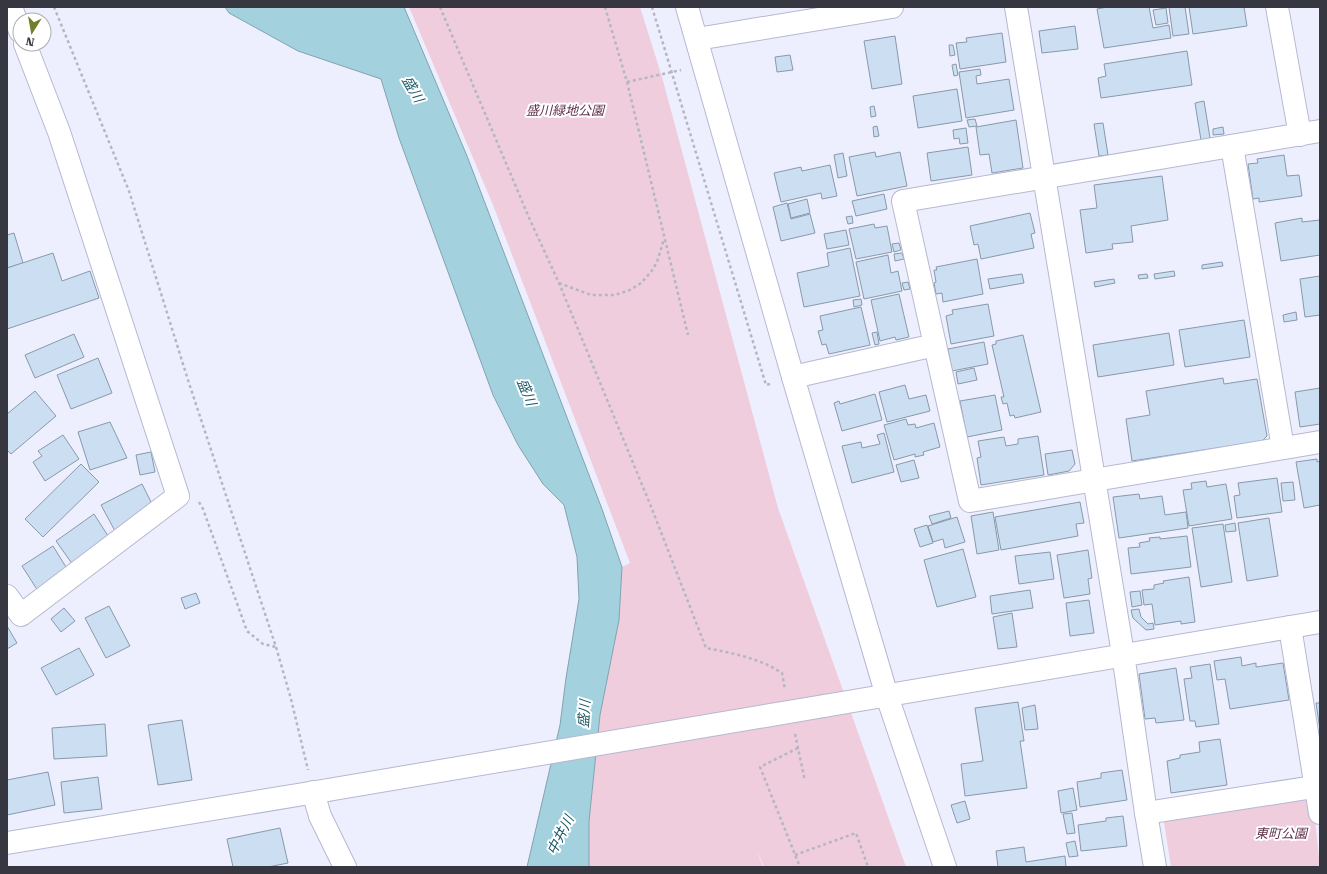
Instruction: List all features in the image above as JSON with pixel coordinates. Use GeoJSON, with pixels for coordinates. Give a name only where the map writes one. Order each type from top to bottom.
{"type":"FeatureCollection","features":[{"type":"Feature","properties":{"kind":"street"},"geometry":{"type":"LineString","coordinates":[[687,7],[793,377],[887,696],[945,867]]}},
{"type":"Feature","properties":{"kind":"street"},"geometry":{"type":"LineString","coordinates":[[697,39],[892,7]]}},
{"type":"Feature","properties":{"kind":"street"},"geometry":{"type":"LineString","coordinates":[[1016,7],[1123,654],[1155,867]]}},
{"type":"Feature","properties":{"kind":"street"},"geometry":{"type":"LineString","coordinates":[[1277,7],[1310,133],[903,201],[970,501],[1320,442]]}},
{"type":"Feature","properties":{"kind":"street"},"geometry":{"type":"LineString","coordinates":[[7,596],[21,615],[178,496],[59,132],[28,52]]}},
{"type":"Feature","properties":{"kind":"street"},"geometry":{"type":"LineString","coordinates":[[1232,146],[1283,448]]}},
{"type":"Feature","properties":{"kind":"street"},"geometry":{"type":"LineString","coordinates":[[793,377],[935,345]]}},
{"type":"Feature","properties":{"kind":"street"},"geometry":{"type":"LineString","coordinates":[[7,843],[1320,622]]}},
{"type":"Feature","properties":{"kind":"street"},"geometry":{"type":"LineString","coordinates":[[1290,627],[1318,786],[1320,813]]}},
{"type":"Feature","properties":{"kind":"street"},"geometry":{"type":"LineString","coordinates":[[1146,813],[1318,786]]}},
{"type":"Feature","properties":{"kind":"street"},"geometry":{"type":"LineString","coordinates":[[320,791],[320,816],[345,867]]}},
{"type":"Feature","properties":{"kind":"path"},"geometry":{"type":"LineString","coordinates":[[54,7],[129,190],[188,380],[276,647],[320,791]]}},
{"type":"Feature","properties":{"kind":"path"},"geometry":{"type":"LineString","coordinates":[[440,7],[527,213],[559,283],[652,510],[706,648],[734,653],[768,664],[782,673],[786,695]]}},
{"type":"Feature","properties":{"kind":"path"},"geometry":{"type":"LineString","coordinates":[[604,7],[627,82],[688,335]]}},
{"type":"Feature","properties":{"kind":"path"},"geometry":{"type":"LineString","coordinates":[[652,7],[766,385],[793,377]]}},
{"type":"Feature","properties":{"kind":"path"},"geometry":{"type":"LineString","coordinates":[[627,82],[672,73],[704,64]]}},
{"type":"Feature","properties":{"kind":"path"},"geometry":{"type":"LineString","coordinates":[[559,283],[591,296],[615,295],[630,290],[642,284],[651,272],[657,262],[664,238]]}},
{"type":"Feature","properties":{"kind":"path"},"geometry":{"type":"LineString","coordinates":[[178,496],[197,500],[202,509],[247,631],[263,644],[276,647]]}},
{"type":"Feature","properties":{"kind":"path"},"geometry":{"type":"LineString","coordinates":[[794,733],[805,782]]}},
{"type":"Feature","properties":{"kind":"path"},"geometry":{"type":"LineString","coordinates":[[798,748],[760,767],[800,867]]}},
{"type":"Feature","properties":{"kind":"path"},"geometry":{"type":"LineString","coordinates":[[795,855],[856,833],[868,867]]}},
{"type":"Feature","properties":{"kind":"green space","name":"盛川緑地公園"},"geometry":{"type":"Polygon","coordinates":[[[409,7],[640,7],[662,77],[778,508],[906,867],[764,867],[756,849],[763,867],[589,867],[589,821],[600,715],[619,620],[622,567],[630,563],[493,205],[409,7]]]}},
{"type":"Feature","properties":{"kind":"green space","name":"東町公園"},"geometry":{"type":"Polygon","coordinates":[[[1312,793],[1320,867],[1171,867],[1163,816],[1312,793]]]}},
{"type":"Feature","properties":{"kind":"water"},"geometry":{"type":"Polygon","coordinates":[[[225,7],[404,7],[467,156],[602,509],[622,567],[619,620],[600,715],[589,821],[589,867],[527,867],[560,725],[579,599],[577,557],[564,505],[543,484],[518,445],[493,395],[399,138],[381,79],[298,51],[229,13],[225,7]]]}},
{"type":"Feature","properties":{"kind":"building"},"geometry":{"type":"Polygon","coordinates":[[[1107,7],[1149,7],[1153,28],[1169,25],[1171,38],[1104,48],[1097,9],[1107,7]]]}},
{"type":"Feature","properties":{"kind":"building"},"geometry":{"type":"Polygon","coordinates":[[[1169,7],[1185,7],[1189,34],[1173,36],[1169,7]]]}},
{"type":"Feature","properties":{"kind":"building"},"geometry":{"type":"Polygon","coordinates":[[[1189,7],[1244,7],[1247,26],[1193,34],[1189,7]]]}},
{"type":"Feature","properties":{"kind":"building"},"geometry":{"type":"Polygon","coordinates":[[[1166,8],[1168,23],[1156,25],[1153,10],[1166,8]]]}},
{"type":"Feature","properties":{"kind":"building"},"geometry":{"type":"Polygon","coordinates":[[[1075,26],[1078,49],[1042,53],[1039,31],[1075,26]]]}},
{"type":"Feature","properties":{"kind":"building"},"geometry":{"type":"Polygon","coordinates":[[[1002,33],[1006,62],[960,69],[956,43],[967,42],[966,38],[1002,33]]]}},
{"type":"Feature","properties":{"kind":"building"},"geometry":{"type":"Polygon","coordinates":[[[895,36],[902,84],[872,89],[864,41],[895,36]]]}},
{"type":"Feature","properties":{"kind":"building"},"geometry":{"type":"Polygon","coordinates":[[[949,45],[953,45],[955,55],[950,56],[949,45]]]}},
{"type":"Feature","properties":{"kind":"building"},"geometry":{"type":"Polygon","coordinates":[[[1187,51],[1192,85],[1101,98],[1098,78],[1106,76],[1104,64],[1187,51]]]}},
{"type":"Feature","properties":{"kind":"building"},"geometry":{"type":"Polygon","coordinates":[[[790,55],[793,70],[777,72],[775,57],[790,55]]]}},
{"type":"Feature","properties":{"kind":"building"},"geometry":{"type":"Polygon","coordinates":[[[956,64],[958,75],[954,76],[952,65],[956,64]]]}},
{"type":"Feature","properties":{"kind":"building"},"geometry":{"type":"Polygon","coordinates":[[[980,69],[981,75],[976,76],[977,84],[1009,79],[1014,110],[966,118],[959,72],[980,69]]]}},
{"type":"Feature","properties":{"kind":"building"},"geometry":{"type":"Polygon","coordinates":[[[957,89],[962,121],[918,128],[913,96],[957,89]]]}},
{"type":"Feature","properties":{"kind":"building"},"geometry":{"type":"Polygon","coordinates":[[[1204,101],[1210,138],[1201,140],[1195,103],[1204,101]]]}},
{"type":"Feature","properties":{"kind":"building"},"geometry":{"type":"Polygon","coordinates":[[[874,106],[876,116],[871,117],[870,107],[874,106]]]}},
{"type":"Feature","properties":{"kind":"building"},"geometry":{"type":"Polygon","coordinates":[[[975,119],[977,126],[969,127],[967,120],[975,119]]]}},
{"type":"Feature","properties":{"kind":"building"},"geometry":{"type":"Polygon","coordinates":[[[1016,120],[1023,168],[992,173],[989,154],[980,155],[976,127],[1016,120]]]}},
{"type":"Feature","properties":{"kind":"building"},"geometry":{"type":"Polygon","coordinates":[[[1103,123],[1108,155],[1099,156],[1094,124],[1103,123]]]}},
{"type":"Feature","properties":{"kind":"building"},"geometry":{"type":"Polygon","coordinates":[[[877,126],[879,136],[874,137],[873,127],[877,126]]]}},
{"type":"Feature","properties":{"kind":"building"},"geometry":{"type":"Polygon","coordinates":[[[1223,127],[1224,134],[1213,135],[1213,129],[1223,127]]]}},
{"type":"Feature","properties":{"kind":"building"},"geometry":{"type":"Polygon","coordinates":[[[966,128],[968,143],[960,144],[959,138],[954,139],[953,130],[966,128]]]}},
{"type":"Feature","properties":{"kind":"building"},"geometry":{"type":"Polygon","coordinates":[[[968,147],[972,175],[931,181],[927,153],[968,147]]]}},
{"type":"Feature","properties":{"kind":"building"},"geometry":{"type":"Polygon","coordinates":[[[875,152],[876,157],[900,152],[907,186],[857,196],[849,157],[875,152]]]}},
{"type":"Feature","properties":{"kind":"building"},"geometry":{"type":"Polygon","coordinates":[[[843,153],[847,176],[838,178],[834,155],[843,153]]]}},
{"type":"Feature","properties":{"kind":"building"},"geometry":{"type":"Polygon","coordinates":[[[1284,155],[1287,176],[1299,175],[1302,196],[1259,202],[1259,198],[1253,199],[1248,164],[1258,163],[1257,159],[1284,155]]]}},
{"type":"Feature","properties":{"kind":"building"},"geometry":{"type":"Polygon","coordinates":[[[830,165],[837,196],[822,199],[821,193],[781,202],[774,173],[801,167],[802,171],[830,165]]]}},
{"type":"Feature","properties":{"kind":"building"},"geometry":{"type":"Polygon","coordinates":[[[1162,176],[1168,220],[1131,226],[1133,242],[1112,244],[1113,249],[1086,253],[1080,210],[1097,208],[1094,185],[1162,176]]]}},
{"type":"Feature","properties":{"kind":"building"},"geometry":{"type":"Polygon","coordinates":[[[884,194],[887,209],[856,216],[852,201],[884,194]]]}},
{"type":"Feature","properties":{"kind":"building"},"geometry":{"type":"Polygon","coordinates":[[[807,199],[810,213],[791,218],[788,204],[807,199]]]}},
{"type":"Feature","properties":{"kind":"building"},"geometry":{"type":"Polygon","coordinates":[[[787,203],[791,219],[810,214],[815,233],[781,241],[773,207],[787,203]]]}},
{"type":"Feature","properties":{"kind":"building"},"geometry":{"type":"Polygon","coordinates":[[[1030,213],[1035,233],[1031,234],[1034,248],[981,259],[978,244],[974,245],[970,226],[1030,213]]]}},
{"type":"Feature","properties":{"kind":"building"},"geometry":{"type":"Polygon","coordinates":[[[852,216],[853,223],[848,224],[846,217],[852,216]]]}},
{"type":"Feature","properties":{"kind":"building"},"geometry":{"type":"Polygon","coordinates":[[[1302,218],[1302,222],[1320,220],[1320,255],[1281,261],[1275,223],[1302,218]]]}},
{"type":"Feature","properties":{"kind":"building"},"geometry":{"type":"Polygon","coordinates":[[[874,224],[875,228],[887,226],[892,252],[856,259],[849,229],[874,224]]]}},
{"type":"Feature","properties":{"kind":"building"},"geometry":{"type":"Polygon","coordinates":[[[846,230],[849,245],[827,249],[824,234],[846,230]]]}},
{"type":"Feature","properties":{"kind":"building"},"geometry":{"type":"Polygon","coordinates":[[[14,233],[23,263],[7,268],[7,235],[14,233]]]}},
{"type":"Feature","properties":{"kind":"building"},"geometry":{"type":"Polygon","coordinates":[[[899,243],[901,250],[894,252],[892,244],[899,243]]]}},
{"type":"Feature","properties":{"kind":"building"},"geometry":{"type":"Polygon","coordinates":[[[850,248],[860,296],[804,307],[797,273],[829,266],[827,253],[850,248]]]}},
{"type":"Feature","properties":{"kind":"building"},"geometry":{"type":"Polygon","coordinates":[[[53,253],[62,281],[90,271],[99,298],[7,329],[7,268],[53,253]]]}},
{"type":"Feature","properties":{"kind":"building"},"geometry":{"type":"Polygon","coordinates":[[[902,253],[904,259],[895,261],[894,254],[902,253]]]}},
{"type":"Feature","properties":{"kind":"building"},"geometry":{"type":"Polygon","coordinates":[[[888,255],[891,273],[898,271],[902,291],[864,299],[856,262],[888,255]]]}},
{"type":"Feature","properties":{"kind":"building"},"geometry":{"type":"Polygon","coordinates":[[[977,259],[983,294],[943,302],[942,293],[936,294],[934,270],[937,270],[936,267],[977,259]]]}},
{"type":"Feature","properties":{"kind":"building"},"geometry":{"type":"Polygon","coordinates":[[[1222,262],[1223,266],[1202,269],[1202,265],[1222,262]]]}},
{"type":"Feature","properties":{"kind":"building"},"geometry":{"type":"Polygon","coordinates":[[[1174,271],[1175,276],[1155,279],[1154,274],[1174,271]]]}},
{"type":"Feature","properties":{"kind":"building"},"geometry":{"type":"Polygon","coordinates":[[[1022,274],[1024,283],[990,289],[988,279],[1022,274]]]}},
{"type":"Feature","properties":{"kind":"building"},"geometry":{"type":"Polygon","coordinates":[[[1147,274],[1148,278],[1139,279],[1138,275],[1147,274]]]}},
{"type":"Feature","properties":{"kind":"building"},"geometry":{"type":"Polygon","coordinates":[[[1320,276],[1320,315],[1305,317],[1300,279],[1320,276]]]}},
{"type":"Feature","properties":{"kind":"building"},"geometry":{"type":"Polygon","coordinates":[[[1114,279],[1115,283],[1095,287],[1094,282],[1114,279]]]}},
{"type":"Feature","properties":{"kind":"building"},"geometry":{"type":"Polygon","coordinates":[[[908,282],[910,289],[904,290],[902,283],[908,282]]]}},
{"type":"Feature","properties":{"kind":"building"},"geometry":{"type":"Polygon","coordinates":[[[899,294],[909,337],[896,340],[895,337],[880,341],[871,300],[899,294]]]}},
{"type":"Feature","properties":{"kind":"building"},"geometry":{"type":"Polygon","coordinates":[[[861,299],[862,305],[854,307],[853,300],[861,299]]]}},
{"type":"Feature","properties":{"kind":"building"},"geometry":{"type":"Polygon","coordinates":[[[988,304],[994,336],[951,344],[946,316],[953,314],[952,310],[988,304]]]}},
{"type":"Feature","properties":{"kind":"building"},"geometry":{"type":"Polygon","coordinates":[[[861,307],[870,345],[829,354],[826,344],[822,345],[818,331],[823,330],[820,316],[861,307]]]}},
{"type":"Feature","properties":{"kind":"building"},"geometry":{"type":"Polygon","coordinates":[[[1296,312],[1297,320],[1284,322],[1283,315],[1296,312]]]}},
{"type":"Feature","properties":{"kind":"building"},"geometry":{"type":"Polygon","coordinates":[[[1244,320],[1250,357],[1185,367],[1179,330],[1244,320]]]}},
{"type":"Feature","properties":{"kind":"building"},"geometry":{"type":"Polygon","coordinates":[[[877,332],[879,344],[875,345],[872,333],[877,332]]]}},
{"type":"Feature","properties":{"kind":"building"},"geometry":{"type":"Polygon","coordinates":[[[1169,333],[1174,365],[1098,377],[1093,345],[1169,333]]]}},
{"type":"Feature","properties":{"kind":"building"},"geometry":{"type":"Polygon","coordinates":[[[74,334],[84,357],[35,378],[25,355],[74,334]]]}},
{"type":"Feature","properties":{"kind":"building"},"geometry":{"type":"Polygon","coordinates":[[[1023,335],[1041,412],[1015,418],[1014,415],[1010,416],[1007,403],[1003,404],[1001,397],[1004,397],[992,345],[996,344],[996,341],[1023,335]]]}},
{"type":"Feature","properties":{"kind":"building"},"geometry":{"type":"Polygon","coordinates":[[[984,342],[988,364],[952,371],[948,349],[984,342]]]}},
{"type":"Feature","properties":{"kind":"building"},"geometry":{"type":"Polygon","coordinates":[[[98,358],[112,393],[71,409],[57,375],[98,358]]]}},
{"type":"Feature","properties":{"kind":"building"},"geometry":{"type":"Polygon","coordinates":[[[974,368],[977,380],[958,384],[956,372],[974,368]]]}},
{"type":"Feature","properties":{"kind":"building"},"geometry":{"type":"Polygon","coordinates":[[[1223,378],[1224,384],[1257,379],[1267,436],[1262,441],[1132,461],[1126,419],[1150,415],[1146,391],[1223,378]]]}},
{"type":"Feature","properties":{"kind":"building"},"geometry":{"type":"Polygon","coordinates":[[[905,385],[909,399],[926,395],[930,411],[887,422],[879,392],[905,385]]]}},
{"type":"Feature","properties":{"kind":"building"},"geometry":{"type":"Polygon","coordinates":[[[1320,388],[1320,424],[1300,427],[1295,392],[1320,388]]]}},
{"type":"Feature","properties":{"kind":"building"},"geometry":{"type":"Polygon","coordinates":[[[35,391],[56,416],[11,454],[7,450],[7,414],[35,391]]]}},
{"type":"Feature","properties":{"kind":"building"},"geometry":{"type":"Polygon","coordinates":[[[875,394],[882,420],[842,431],[834,403],[839,401],[840,404],[875,394]]]}},
{"type":"Feature","properties":{"kind":"building"},"geometry":{"type":"Polygon","coordinates":[[[995,395],[1002,430],[967,437],[960,401],[995,395]]]}},
{"type":"Feature","properties":{"kind":"building"},"geometry":{"type":"Polygon","coordinates":[[[906,419],[908,425],[915,424],[916,428],[934,423],[940,447],[923,452],[924,455],[915,457],[915,454],[894,460],[884,425],[906,419]]]}},
{"type":"Feature","properties":{"kind":"building"},"geometry":{"type":"Polygon","coordinates":[[[110,422],[127,458],[90,470],[78,432],[110,422]]]}},
{"type":"Feature","properties":{"kind":"building"},"geometry":{"type":"Polygon","coordinates":[[[884,433],[894,472],[852,483],[842,446],[861,442],[862,448],[880,444],[877,435],[884,433]]]}},
{"type":"Feature","properties":{"kind":"building"},"geometry":{"type":"Polygon","coordinates":[[[63,435],[79,459],[45,481],[33,462],[42,456],[38,451],[63,435]]]}},
{"type":"Feature","properties":{"kind":"building"},"geometry":{"type":"Polygon","coordinates":[[[1038,436],[1044,475],[981,485],[977,458],[981,457],[978,441],[1004,437],[1006,446],[1018,444],[1018,439],[1038,436]]]}},
{"type":"Feature","properties":{"kind":"building"},"geometry":{"type":"Polygon","coordinates":[[[1072,450],[1075,464],[1069,471],[1048,475],[1045,454],[1072,450]]]}},
{"type":"Feature","properties":{"kind":"building"},"geometry":{"type":"Polygon","coordinates":[[[151,452],[155,472],[140,475],[136,455],[151,452]]]}},
{"type":"Feature","properties":{"kind":"building"},"geometry":{"type":"Polygon","coordinates":[[[1317,459],[1317,462],[1320,461],[1320,505],[1304,508],[1296,462],[1317,459]]]}},
{"type":"Feature","properties":{"kind":"building"},"geometry":{"type":"Polygon","coordinates":[[[914,460],[919,478],[901,482],[896,465],[914,460]]]}},
{"type":"Feature","properties":{"kind":"building"},"geometry":{"type":"Polygon","coordinates":[[[81,464],[99,482],[43,537],[25,519],[81,464]]]}},
{"type":"Feature","properties":{"kind":"building"},"geometry":{"type":"Polygon","coordinates":[[[1277,478],[1282,512],[1237,518],[1234,496],[1240,495],[1238,483],[1277,478]]]}},
{"type":"Feature","properties":{"kind":"building"},"geometry":{"type":"Polygon","coordinates":[[[1206,481],[1207,487],[1226,484],[1232,519],[1189,526],[1183,490],[1192,489],[1191,483],[1206,481]]]}},
{"type":"Feature","properties":{"kind":"building"},"geometry":{"type":"Polygon","coordinates":[[[1293,482],[1295,500],[1283,501],[1281,483],[1293,482]]]}},
{"type":"Feature","properties":{"kind":"building"},"geometry":{"type":"Polygon","coordinates":[[[142,484],[155,510],[115,531],[101,505],[142,484]]]}},
{"type":"Feature","properties":{"kind":"building"},"geometry":{"type":"Polygon","coordinates":[[[1139,494],[1140,499],[1162,496],[1165,515],[1186,512],[1188,528],[1119,538],[1113,497],[1139,494]]]}},
{"type":"Feature","properties":{"kind":"building"},"geometry":{"type":"Polygon","coordinates":[[[1080,502],[1084,523],[1076,524],[1078,536],[1001,550],[995,517],[1080,502]]]}},
{"type":"Feature","properties":{"kind":"building"},"geometry":{"type":"Polygon","coordinates":[[[949,511],[951,518],[932,524],[929,516],[949,511]]]}},
{"type":"Feature","properties":{"kind":"building"},"geometry":{"type":"Polygon","coordinates":[[[993,512],[999,550],[977,554],[971,516],[993,512]]]}},
{"type":"Feature","properties":{"kind":"building"},"geometry":{"type":"Polygon","coordinates":[[[94,514],[110,539],[73,565],[56,541],[94,514]]]}},
{"type":"Feature","properties":{"kind":"building"},"geometry":{"type":"Polygon","coordinates":[[[957,517],[965,542],[945,548],[943,539],[933,542],[928,526],[957,517]]]}},
{"type":"Feature","properties":{"kind":"building"},"geometry":{"type":"Polygon","coordinates":[[[1269,518],[1278,576],[1247,581],[1238,523],[1269,518]]]}},
{"type":"Feature","properties":{"kind":"building"},"geometry":{"type":"Polygon","coordinates":[[[1235,523],[1236,531],[1226,532],[1225,525],[1235,523]]]}},
{"type":"Feature","properties":{"kind":"building"},"geometry":{"type":"Polygon","coordinates":[[[1223,524],[1232,582],[1201,587],[1192,528],[1223,524]]]}},
{"type":"Feature","properties":{"kind":"building"},"geometry":{"type":"Polygon","coordinates":[[[927,525],[933,543],[920,547],[914,529],[927,525]]]}},
{"type":"Feature","properties":{"kind":"building"},"geometry":{"type":"Polygon","coordinates":[[[1187,536],[1191,567],[1131,574],[1128,548],[1140,547],[1139,543],[1150,541],[1149,538],[1160,537],[1160,539],[1187,536]]]}},
{"type":"Feature","properties":{"kind":"building"},"geometry":{"type":"Polygon","coordinates":[[[53,546],[69,572],[38,591],[22,566],[53,546]]]}},
{"type":"Feature","properties":{"kind":"building"},"geometry":{"type":"Polygon","coordinates":[[[963,549],[976,597],[937,607],[924,560],[963,549]]]}},
{"type":"Feature","properties":{"kind":"building"},"geometry":{"type":"Polygon","coordinates":[[[1088,550],[1092,578],[1088,579],[1090,594],[1064,598],[1057,555],[1088,550]]]}},
{"type":"Feature","properties":{"kind":"building"},"geometry":{"type":"Polygon","coordinates":[[[1050,552],[1054,579],[1019,584],[1015,556],[1050,552]]]}},
{"type":"Feature","properties":{"kind":"building"},"geometry":{"type":"Polygon","coordinates":[[[1189,577],[1195,622],[1181,624],[1181,621],[1155,625],[1152,604],[1144,605],[1142,590],[1154,589],[1154,585],[1164,583],[1163,581],[1189,577]]]}},
{"type":"Feature","properties":{"kind":"building"},"geometry":{"type":"Polygon","coordinates":[[[1030,590],[1033,608],[992,614],[990,596],[1030,590]]]}},
{"type":"Feature","properties":{"kind":"building"},"geometry":{"type":"Polygon","coordinates":[[[1140,591],[1142,605],[1132,607],[1130,592],[1140,591]]]}},
{"type":"Feature","properties":{"kind":"building"},"geometry":{"type":"Polygon","coordinates":[[[196,593],[200,603],[185,609],[181,598],[196,593]]]}},
{"type":"Feature","properties":{"kind":"building"},"geometry":{"type":"Polygon","coordinates":[[[1089,600],[1094,633],[1070,636],[1066,603],[1089,600]]]}},
{"type":"Feature","properties":{"kind":"building"},"geometry":{"type":"Polygon","coordinates":[[[109,606],[130,646],[106,658],[85,618],[109,606]]]}},
{"type":"Feature","properties":{"kind":"building"},"geometry":{"type":"Polygon","coordinates":[[[64,608],[75,621],[61,632],[51,619],[64,608]]]}},
{"type":"Feature","properties":{"kind":"building"},"geometry":{"type":"Polygon","coordinates":[[[1139,609],[1141,617],[1148,624],[1153,623],[1154,629],[1146,630],[1133,618],[1131,610],[1139,609]]]}},
{"type":"Feature","properties":{"kind":"building"},"geometry":{"type":"Polygon","coordinates":[[[1012,613],[1017,647],[998,649],[993,617],[1012,613]]]}},
{"type":"Feature","properties":{"kind":"building"},"geometry":{"type":"Polygon","coordinates":[[[7,626],[17,643],[7,649],[7,626]]]}},
{"type":"Feature","properties":{"kind":"building"},"geometry":{"type":"Polygon","coordinates":[[[79,648],[94,675],[56,695],[41,668],[79,648]]]}},
{"type":"Feature","properties":{"kind":"building"},"geometry":{"type":"Polygon","coordinates":[[[1241,657],[1242,666],[1256,663],[1256,667],[1283,663],[1289,700],[1230,709],[1225,679],[1217,680],[1214,661],[1241,657]]]}},
{"type":"Feature","properties":{"kind":"building"},"geometry":{"type":"Polygon","coordinates":[[[1210,664],[1219,724],[1196,727],[1195,721],[1190,721],[1184,679],[1192,678],[1190,667],[1210,664]]]}},
{"type":"Feature","properties":{"kind":"building"},"geometry":{"type":"Polygon","coordinates":[[[1176,668],[1184,720],[1156,723],[1155,718],[1145,719],[1139,674],[1176,668]]]}},
{"type":"Feature","properties":{"kind":"building"},"geometry":{"type":"Polygon","coordinates":[[[1018,702],[1024,741],[1020,741],[1027,788],[965,796],[961,764],[983,761],[975,708],[1018,702]]]}},
{"type":"Feature","properties":{"kind":"building"},"geometry":{"type":"Polygon","coordinates":[[[1316,703],[1320,703],[1320,730],[1316,703]]]}},
{"type":"Feature","properties":{"kind":"building"},"geometry":{"type":"Polygon","coordinates":[[[1035,705],[1038,729],[1025,730],[1022,708],[1035,705]]]}},
{"type":"Feature","properties":{"kind":"building"},"geometry":{"type":"Polygon","coordinates":[[[182,720],[192,780],[158,785],[148,725],[182,720]]]}},
{"type":"Feature","properties":{"kind":"building"},"geometry":{"type":"Polygon","coordinates":[[[105,724],[107,756],[54,759],[52,728],[105,724]]]}},
{"type":"Feature","properties":{"kind":"building"},"geometry":{"type":"Polygon","coordinates":[[[1220,739],[1227,785],[1171,793],[1167,761],[1180,758],[1180,755],[1200,752],[1199,742],[1220,739]]]}},
{"type":"Feature","properties":{"kind":"building"},"geometry":{"type":"Polygon","coordinates":[[[1122,770],[1127,800],[1080,807],[1077,782],[1101,778],[1101,773],[1122,770]]]}},
{"type":"Feature","properties":{"kind":"building"},"geometry":{"type":"Polygon","coordinates":[[[48,772],[55,805],[7,815],[7,780],[48,772]]]}},
{"type":"Feature","properties":{"kind":"building"},"geometry":{"type":"Polygon","coordinates":[[[98,777],[102,809],[64,813],[61,782],[98,777]]]}},
{"type":"Feature","properties":{"kind":"building"},"geometry":{"type":"Polygon","coordinates":[[[1073,788],[1077,810],[1061,813],[1058,791],[1073,788]]]}},
{"type":"Feature","properties":{"kind":"building"},"geometry":{"type":"Polygon","coordinates":[[[965,801],[970,819],[957,823],[951,805],[965,801]]]}},
{"type":"Feature","properties":{"kind":"building"},"geometry":{"type":"Polygon","coordinates":[[[1072,813],[1075,833],[1067,834],[1063,814],[1072,813]]]}},
{"type":"Feature","properties":{"kind":"building"},"geometry":{"type":"Polygon","coordinates":[[[1123,816],[1127,846],[1081,851],[1078,825],[1106,821],[1106,818],[1123,816]]]}},
{"type":"Feature","properties":{"kind":"building"},"geometry":{"type":"Polygon","coordinates":[[[280,828],[288,863],[268,867],[233,867],[227,839],[280,828]]]}},
{"type":"Feature","properties":{"kind":"building"},"geometry":{"type":"Polygon","coordinates":[[[1075,841],[1078,856],[1069,857],[1066,843],[1075,841]]]}},
{"type":"Feature","properties":{"kind":"building"},"geometry":{"type":"Polygon","coordinates":[[[1024,847],[1026,862],[1065,856],[1066,867],[998,867],[996,851],[1024,847]]]}},
{"type":"Feature","properties":{"kind":"water label","name":"盛川"},"geometry":{"type":"Point","coordinates":[413,89]}},
{"type":"Feature","properties":{"kind":"water label","name":"盛川"},"geometry":{"type":"Point","coordinates":[527,392]}},
{"type":"Feature","properties":{"kind":"water label","name":"盛川"},"geometry":{"type":"Point","coordinates":[584,714]}},
{"type":"Feature","properties":{"kind":"water label","name":"中井川"},"geometry":{"type":"Point","coordinates":[560,835]}}]}
